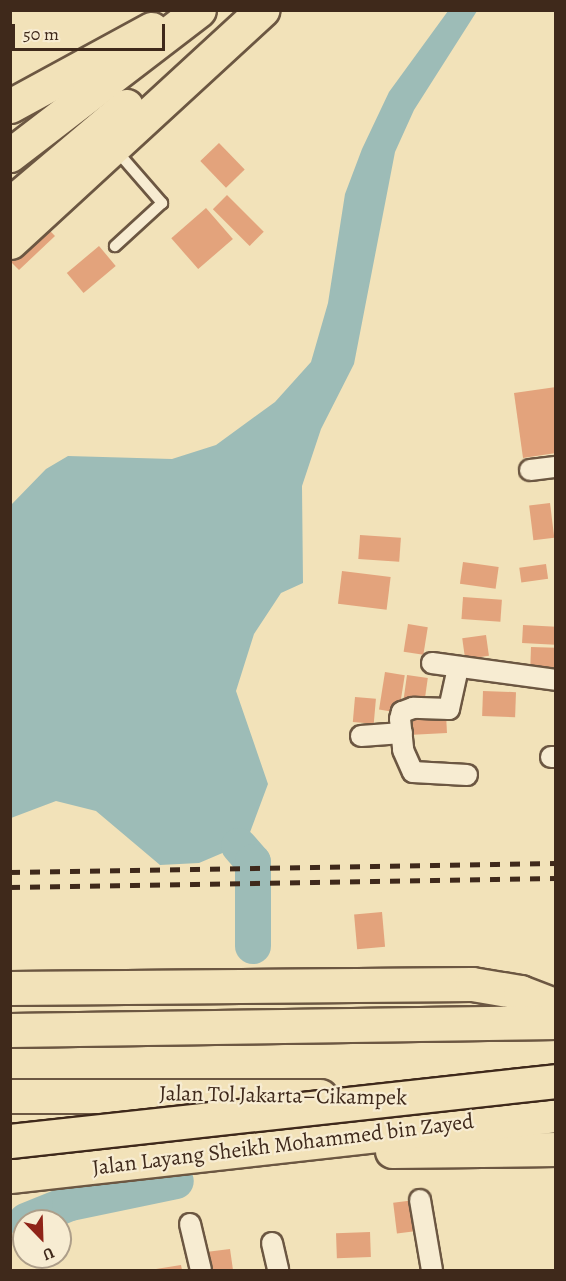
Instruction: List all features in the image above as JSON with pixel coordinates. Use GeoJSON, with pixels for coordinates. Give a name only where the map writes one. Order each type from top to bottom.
{"type":"FeatureCollection","features":[{"type":"Feature","properties":{"kind":"highway"},"geometry":{"type":"LineString","coordinates":[[10,106],[189,10]]}},
{"type":"Feature","properties":{"kind":"highway"},"geometry":{"type":"LineString","coordinates":[[10,155],[199,10]]}},
{"type":"Feature","properties":{"kind":"highway"},"geometry":{"type":"LineString","coordinates":[[10,204],[248,10]]}},
{"type":"Feature","properties":{"kind":"highway"},"geometry":{"type":"LineString","coordinates":[[10,242],[262,10]]}},
{"type":"Feature","properties":{"kind":"highway"},"geometry":{"type":"LineString","coordinates":[[10,988],[472,984],[520,992],[555,1006]]}},
{"type":"Feature","properties":{"kind":"highway"},"geometry":{"type":"LineString","coordinates":[[10,1030],[555,1022]]}},
{"type":"Feature","properties":{"kind":"highway","name":"Jalan Layang Sheikh Mohammed bin Zayed"},"geometry":{"type":"LineString","coordinates":[[10,1141],[555,1081]]}},
{"type":"Feature","properties":{"kind":"highway","name":"Jalan Tol Jakarta–Cikampek"},"geometry":{"type":"LineString","coordinates":[[10,1096],[555,1098]]}},
{"type":"Feature","properties":{"kind":"highway","name":"Jalan Layang Sheikh Mohammed bin Zayed"},"geometry":{"type":"LineString","coordinates":[[10,1176],[555,1115]]}},
{"type":"Feature","properties":{"kind":"highway"},"geometry":{"type":"LineString","coordinates":[[10,1190],[94,1171],[208,1156],[555,1149]]}},
{"type":"Feature","properties":{"kind":"street"},"geometry":{"type":"LineString","coordinates":[[530,470],[555,467]]}},
{"type":"Feature","properties":{"kind":"street"},"geometry":{"type":"LineString","coordinates":[[432,663],[555,680]]}},
{"type":"Feature","properties":{"kind":"street"},"geometry":{"type":"LineString","coordinates":[[458,668],[448,709],[406,710],[400,719],[413,772],[467,775]]}},
{"type":"Feature","properties":{"kind":"street"},"geometry":{"type":"LineString","coordinates":[[361,736],[402,733]]}},
{"type":"Feature","properties":{"kind":"street"},"geometry":{"type":"LineString","coordinates":[[420,1200],[432,1270]]}},
{"type":"Feature","properties":{"kind":"street"},"geometry":{"type":"LineString","coordinates":[[190,1224],[201,1270]]}},
{"type":"Feature","properties":{"kind":"street"},"geometry":{"type":"LineString","coordinates":[[272,1243],[278,1270]]}},
{"type":"Feature","properties":{"kind":"lane"},"geometry":{"type":"LineString","coordinates":[[113,147],[162,203],[115,246]]}},
{"type":"Feature","properties":{"kind":"water"},"geometry":{"type":"Polygon","coordinates":[[[448,11],[477,11],[414,110],[395,152],[354,364],[321,429],[302,486],[303,583],[281,593],[254,634],[236,691],[268,784],[246,843],[199,863],[160,865],[96,811],[56,801],[11,818],[11,505],[46,469],[68,456],[172,459],[216,445],[275,402],[311,362],[328,303],[345,194],[362,149],[389,92],[448,11]]]}},
{"type":"Feature","properties":{"kind":"building"},"geometry":{"type":"Polygon","coordinates":[[[219,143],[245,170],[226,188],[200,161],[219,143]]]}},
{"type":"Feature","properties":{"kind":"building"},"geometry":{"type":"Polygon","coordinates":[[[10,190],[55,236],[19,270],[10,261],[10,190]]]}},
{"type":"Feature","properties":{"kind":"building"},"geometry":{"type":"Polygon","coordinates":[[[227,195],[264,232],[250,246],[213,209],[227,195]]]}},
{"type":"Feature","properties":{"kind":"building"},"geometry":{"type":"Polygon","coordinates":[[[206,208],[233,239],[198,269],[171,238],[206,208]]]}},
{"type":"Feature","properties":{"kind":"building"},"geometry":{"type":"Polygon","coordinates":[[[99,246],[116,266],[84,293],[67,273],[99,246]]]}},
{"type":"Feature","properties":{"kind":"building"},"geometry":{"type":"Polygon","coordinates":[[[556,387],[556,453],[523,458],[514,393],[556,387]]]}},
{"type":"Feature","properties":{"kind":"building"},"geometry":{"type":"Polygon","coordinates":[[[550,503],[554,538],[533,540],[529,506],[550,503]]]}},
{"type":"Feature","properties":{"kind":"building"},"geometry":{"type":"Polygon","coordinates":[[[360,535],[401,538],[399,562],[358,559],[360,535]]]}},
{"type":"Feature","properties":{"kind":"building"},"geometry":{"type":"Polygon","coordinates":[[[463,562],[499,567],[496,589],[460,584],[463,562]]]}},
{"type":"Feature","properties":{"kind":"building"},"geometry":{"type":"Polygon","coordinates":[[[546,564],[548,579],[521,583],[519,568],[546,564]]]}},
{"type":"Feature","properties":{"kind":"building"},"geometry":{"type":"Polygon","coordinates":[[[342,571],[391,577],[387,610],[338,604],[342,571]]]}},
{"type":"Feature","properties":{"kind":"building"},"geometry":{"type":"Polygon","coordinates":[[[463,597],[502,600],[500,622],[461,619],[463,597]]]}},
{"type":"Feature","properties":{"kind":"building"},"geometry":{"type":"Polygon","coordinates":[[[408,624],[428,627],[423,655],[404,652],[408,624]]]}},
{"type":"Feature","properties":{"kind":"building"},"geometry":{"type":"Polygon","coordinates":[[[523,625],[556,627],[555,645],[522,643],[523,625]]]}},
{"type":"Feature","properties":{"kind":"building"},"geometry":{"type":"Polygon","coordinates":[[[486,635],[489,656],[465,659],[462,638],[486,635]]]}},
{"type":"Feature","properties":{"kind":"building"},"geometry":{"type":"Polygon","coordinates":[[[531,647],[556,648],[555,672],[530,671],[531,647]]]}},
{"type":"Feature","properties":{"kind":"building"},"geometry":{"type":"Polygon","coordinates":[[[385,672],[405,675],[399,713],[379,710],[385,672]]]}},
{"type":"Feature","properties":{"kind":"building"},"geometry":{"type":"Polygon","coordinates":[[[407,675],[428,678],[424,708],[403,705],[407,675]]]}},
{"type":"Feature","properties":{"kind":"building"},"geometry":{"type":"Polygon","coordinates":[[[483,691],[516,692],[515,717],[482,716],[483,691]]]}},
{"type":"Feature","properties":{"kind":"building"},"geometry":{"type":"Polygon","coordinates":[[[355,697],[376,699],[374,724],[353,722],[355,697]]]}},
{"type":"Feature","properties":{"kind":"building"},"geometry":{"type":"Polygon","coordinates":[[[446,714],[447,733],[413,735],[412,716],[446,714]]]}},
{"type":"Feature","properties":{"kind":"building"},"geometry":{"type":"Polygon","coordinates":[[[382,912],[385,947],[357,949],[354,914],[382,912]]]}},
{"type":"Feature","properties":{"kind":"building"},"geometry":{"type":"Polygon","coordinates":[[[415,1200],[419,1231],[397,1233],[393,1203],[415,1200]]]}},
{"type":"Feature","properties":{"kind":"building"},"geometry":{"type":"Polygon","coordinates":[[[370,1232],[371,1257],[337,1258],[336,1233],[370,1232]]]}},
{"type":"Feature","properties":{"kind":"building"},"geometry":{"type":"Polygon","coordinates":[[[230,1249],[233,1270],[209,1270],[206,1252],[230,1249]]]}},
{"type":"Feature","properties":{"kind":"building"},"geometry":{"type":"Polygon","coordinates":[[[181,1265],[182,1270],[156,1270],[156,1269],[181,1265]]]}},
{"type":"Feature","properties":{"kind":"waterway"},"geometry":{"type":"LineString","coordinates":[[239,846],[253,862],[253,946]]}},
{"type":"Feature","properties":{"kind":"waterway"},"geometry":{"type":"LineString","coordinates":[[55,1209],[70,1203],[176,1181]]}},
{"type":"Feature","properties":{"kind":"railway"},"geometry":{"type":"LineString","coordinates":[[10,872],[556,863]]}},
{"type":"Feature","properties":{"kind":"railway"},"geometry":{"type":"LineString","coordinates":[[10,887],[556,878]]}}]}
